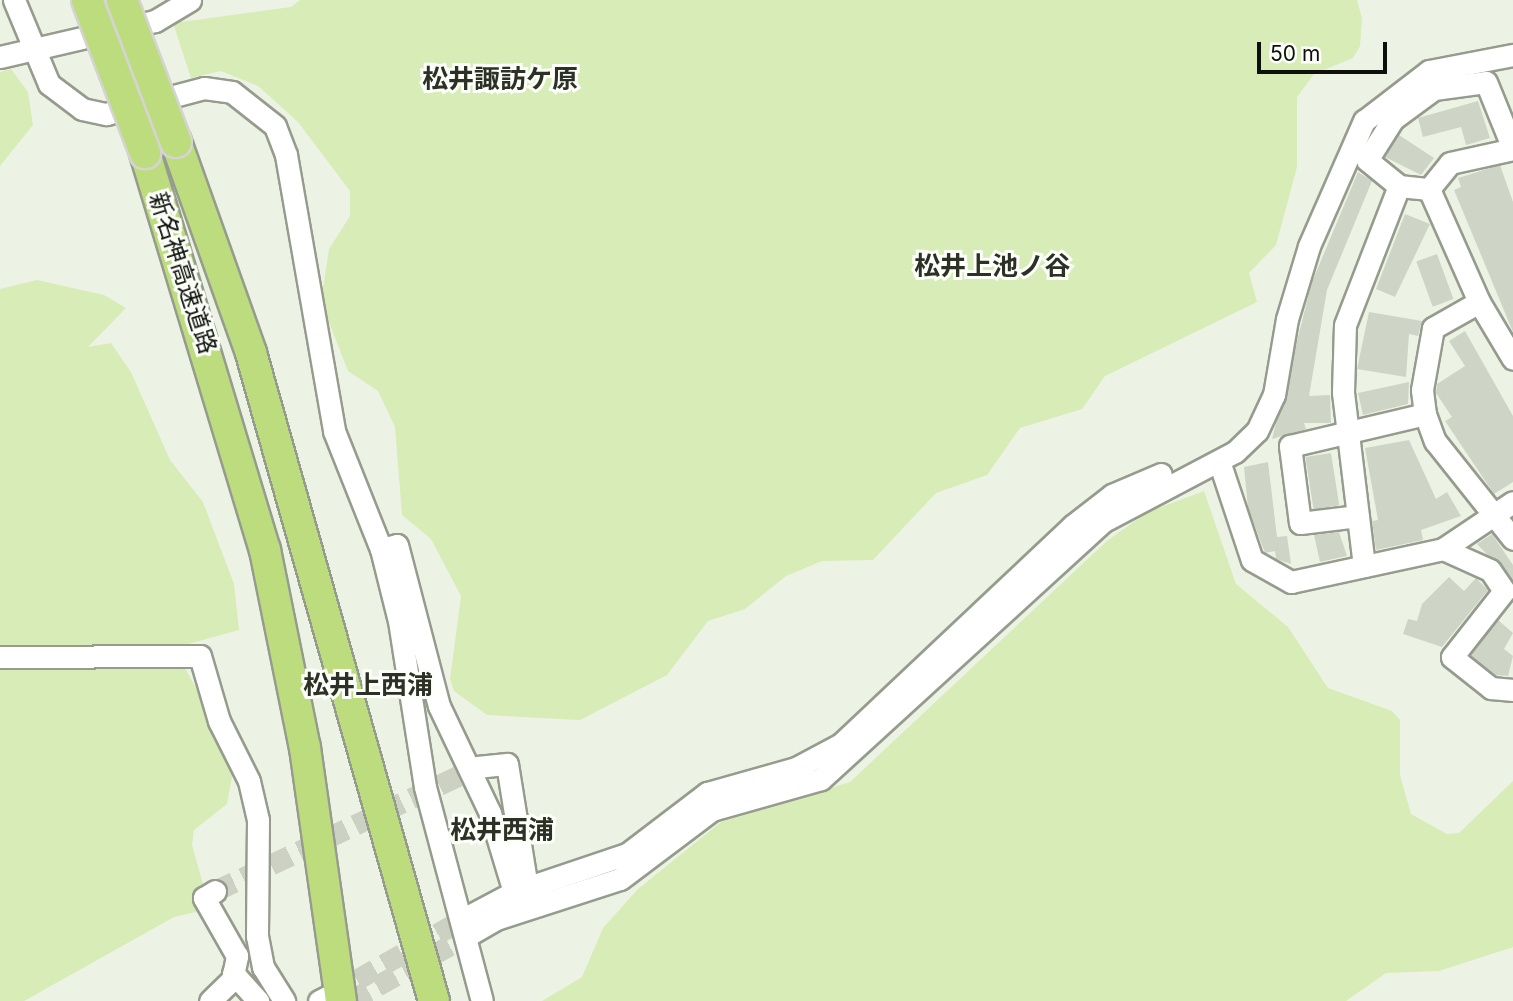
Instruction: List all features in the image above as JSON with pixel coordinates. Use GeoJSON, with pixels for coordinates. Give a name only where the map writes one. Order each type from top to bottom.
{"type":"FeatureCollection","features":[{"type":"Feature","properties":{"kind":"highway","name":"新名神高速道路"},"geometry":{"type":"LineString","coordinates":[[87,0],[145,153],[265,550],[305,748],[329,1000]]}},
{"type":"Feature","properties":{"kind":"highway","name":"新名神高速道路"},"geometry":{"type":"LineString","coordinates":[[122,0],[251,353],[434,1001]]}},
{"type":"Feature","properties":{"kind":"street"},"geometry":{"type":"LineString","coordinates":[[14,0],[31,50],[49,84],[82,109],[106,114],[204,88],[232,92],[275,126],[286,155],[334,430],[381,549],[399,621],[425,787],[482,1001]]}},
{"type":"Feature","properties":{"kind":"street"},"geometry":{"type":"LineString","coordinates":[[0,57],[155,21],[190,0]]}},
{"type":"Feature","properties":{"kind":"street"},"geometry":{"type":"LineString","coordinates":[[1220,464],[1201,461],[1112,495],[841,744],[796,768],[707,793],[627,854],[521,890],[469,926],[620,879],[712,810],[821,779],[1102,522],[1220,464],[1257,431],[1274,395],[1287,319],[1309,246],[1364,121],[1429,72],[1513,55]]}},
{"type":"Feature","properties":{"kind":"street"},"geometry":{"type":"LineString","coordinates":[[1486,82],[1512,148],[1450,163],[1429,189],[1399,186],[1367,160],[1393,118],[1434,89],[1486,82]]}},
{"type":"Feature","properties":{"kind":"street"},"geometry":{"type":"LineString","coordinates":[[1364,566],[1342,368],[1345,325],[1399,186]]}},
{"type":"Feature","properties":{"kind":"street"},"geometry":{"type":"LineString","coordinates":[[1429,189],[1479,302],[1513,359]]}},
{"type":"Feature","properties":{"kind":"street"},"geometry":{"type":"LineString","coordinates":[[1479,302],[1433,328],[1422,390],[1425,414],[1435,441],[1513,539]]}},
{"type":"Feature","properties":{"kind":"street"},"geometry":{"type":"LineString","coordinates":[[1358,516],[1300,523],[1290,446],[1425,414]]}},
{"type":"Feature","properties":{"kind":"street"},"geometry":{"type":"LineString","coordinates":[[1220,464],[1252,560],[1291,582],[1443,549],[1513,502]]}},
{"type":"Feature","properties":{"kind":"street"},"geometry":{"type":"LineString","coordinates":[[381,549],[397,545],[439,706],[490,813],[521,890]]}},
{"type":"Feature","properties":{"kind":"street"},"geometry":{"type":"LineString","coordinates":[[1443,549],[1490,570],[1504,591],[1452,657],[1491,688],[1513,690]]}},
{"type":"Feature","properties":{"kind":"street"},"geometry":{"type":"LineString","coordinates":[[0,657],[200,656],[219,721],[249,781],[258,820],[257,936],[263,967],[284,1001]]}},
{"type":"Feature","properties":{"kind":"street"},"geometry":{"type":"LineString","coordinates":[[477,767],[507,764],[521,890]]}},
{"type":"Feature","properties":{"kind":"street"},"geometry":{"type":"LineString","coordinates":[[210,1001],[233,973],[237,956],[204,898],[215,891]]}},
{"type":"Feature","properties":{"kind":"street"},"geometry":{"type":"LineString","coordinates":[[233,973],[258,1001]]}},
{"type":"Feature","properties":{"kind":"green space"},"geometry":{"type":"Polygon","coordinates":[[[300,0],[1357,0],[1362,18],[1360,46],[1353,58],[1314,74],[1297,97],[1297,167],[1276,245],[1249,273],[1257,302],[1105,376],[1082,409],[1020,428],[987,475],[936,493],[873,560],[822,561],[786,576],[745,609],[708,621],[667,675],[580,720],[487,715],[454,691],[450,679],[461,596],[431,539],[402,515],[395,427],[378,391],[348,371],[321,302],[329,249],[350,216],[350,191],[298,122],[258,86],[221,71],[191,78],[173,23],[291,7],[300,0]]]}},
{"type":"Feature","properties":{"kind":"green space"},"geometry":{"type":"Polygon","coordinates":[[[11,69],[28,92],[33,125],[0,166],[0,72],[11,69]]]}},
{"type":"Feature","properties":{"kind":"green space"},"geometry":{"type":"Polygon","coordinates":[[[37,280],[104,295],[126,308],[88,347],[111,343],[131,372],[170,460],[203,502],[234,584],[239,630],[174,648],[222,735],[232,777],[227,804],[194,830],[192,845],[203,884],[200,911],[174,917],[24,1001],[0,1001],[0,289],[37,280]]]}},
{"type":"Feature","properties":{"kind":"green space"},"geometry":{"type":"Polygon","coordinates":[[[1204,491],[1236,584],[1288,627],[1328,688],[1392,711],[1400,720],[1400,775],[1411,814],[1447,834],[1459,833],[1513,781],[1513,947],[1439,971],[1386,973],[1346,1001],[542,1001],[582,977],[603,928],[638,889],[721,822],[850,782],[1108,540],[1148,512],[1204,491]]]}},
{"type":"Feature","properties":{"kind":"building"},"geometry":{"type":"Polygon","coordinates":[[[1478,101],[1490,138],[1466,145],[1461,127],[1423,137],[1418,118],[1478,101]]]}},
{"type":"Feature","properties":{"kind":"building"},"geometry":{"type":"Polygon","coordinates":[[[1399,135],[1434,158],[1421,175],[1385,157],[1399,135]]]}},
{"type":"Feature","properties":{"kind":"building"},"geometry":{"type":"Polygon","coordinates":[[[1500,165],[1513,202],[1513,332],[1454,190],[1461,187],[1458,178],[1500,165]]]}},
{"type":"Feature","properties":{"kind":"building"},"geometry":{"type":"Polygon","coordinates":[[[1358,172],[1372,181],[1327,290],[1309,396],[1330,395],[1331,423],[1304,423],[1306,429],[1272,439],[1312,282],[1358,172]]]}},
{"type":"Feature","properties":{"kind":"building"},"geometry":{"type":"Polygon","coordinates":[[[1405,214],[1430,224],[1395,297],[1376,289],[1405,214]]]}},
{"type":"Feature","properties":{"kind":"building"},"geometry":{"type":"Polygon","coordinates":[[[1437,254],[1453,299],[1433,307],[1416,262],[1437,254]]]}},
{"type":"Feature","properties":{"kind":"building"},"geometry":{"type":"Polygon","coordinates":[[[1369,312],[1422,321],[1418,336],[1409,334],[1406,377],[1357,369],[1369,312]]]}},
{"type":"Feature","properties":{"kind":"building"},"geometry":{"type":"Polygon","coordinates":[[[1465,331],[1513,416],[1513,482],[1494,494],[1445,421],[1452,417],[1436,393],[1437,384],[1465,366],[1449,341],[1465,331]]]}},
{"type":"Feature","properties":{"kind":"building"},"geometry":{"type":"Polygon","coordinates":[[[1409,382],[1408,404],[1363,415],[1358,393],[1409,382]]]}},
{"type":"Feature","properties":{"kind":"building"},"geometry":{"type":"Polygon","coordinates":[[[1409,440],[1436,499],[1447,492],[1461,516],[1421,530],[1423,540],[1376,550],[1372,521],[1378,520],[1365,448],[1409,440]]]}},
{"type":"Feature","properties":{"kind":"building"},"geometry":{"type":"Polygon","coordinates":[[[1331,453],[1339,505],[1314,509],[1305,457],[1331,453]]]}},
{"type":"Feature","properties":{"kind":"building"},"geometry":{"type":"Polygon","coordinates":[[[1268,462],[1277,537],[1287,536],[1291,564],[1276,559],[1275,551],[1265,553],[1248,508],[1244,467],[1268,462]]]}},
{"type":"Feature","properties":{"kind":"building"},"geometry":{"type":"Polygon","coordinates":[[[1339,532],[1347,556],[1320,562],[1314,535],[1339,532]]]}},
{"type":"Feature","properties":{"kind":"building"},"geometry":{"type":"Polygon","coordinates":[[[1492,534],[1513,565],[1513,581],[1477,544],[1492,534]]]}},
{"type":"Feature","properties":{"kind":"building"},"geometry":{"type":"Polygon","coordinates":[[[1449,577],[1464,591],[1476,578],[1488,590],[1442,647],[1403,634],[1408,619],[1417,621],[1422,604],[1449,577]]]}},
{"type":"Feature","properties":{"kind":"building"},"geometry":{"type":"Polygon","coordinates":[[[1498,620],[1513,633],[1504,649],[1513,656],[1508,676],[1496,675],[1470,655],[1498,620]]]}},
{"type":"Feature","properties":{"kind":"tunnel"},"geometry":{"type":"LineString","coordinates":[[215,891],[477,767]]}},
{"type":"Feature","properties":{"kind":"tunnel"},"geometry":{"type":"LineString","coordinates":[[330,995],[465,918]]}},
{"type":"Feature","properties":{"kind":"tunnel"},"geometry":{"type":"LineString","coordinates":[[350,1001],[472,933]]}},
{"type":"Feature","properties":{"kind":"district","name":"松井諏訪ケ原"},"geometry":{"type":"Point","coordinates":[500,79]}},
{"type":"Feature","properties":{"kind":"district","name":"松井上池ノ谷"},"geometry":{"type":"Point","coordinates":[992,266]}},
{"type":"Feature","properties":{"kind":"district","name":"松井上西浦"},"geometry":{"type":"Point","coordinates":[368,685]}},
{"type":"Feature","properties":{"kind":"district","name":"松井西浦"},"geometry":{"type":"Point","coordinates":[502,830]}}]}
